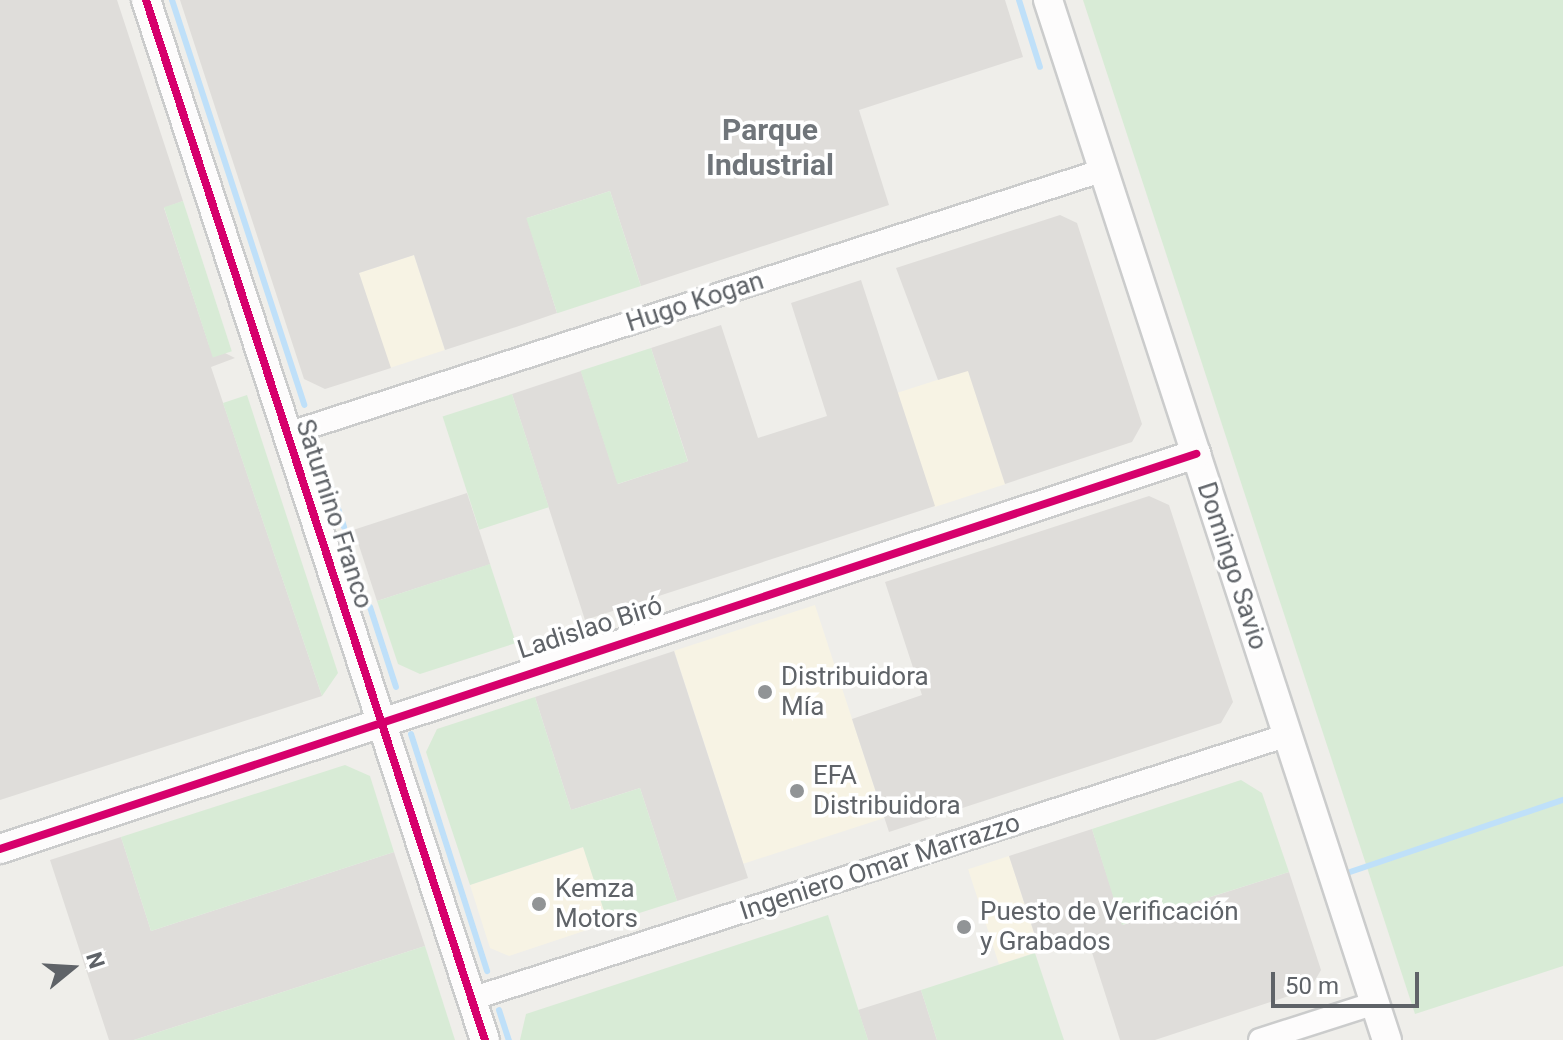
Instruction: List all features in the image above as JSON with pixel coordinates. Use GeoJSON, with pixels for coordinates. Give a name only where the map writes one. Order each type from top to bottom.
{"type":"FeatureCollection","features":[{"type":"Feature","properties":{"kind":"street","name":"Saturnino Franco"},"geometry":{"type":"LineString","coordinates":[[146,0],[485,1040]]}},
{"type":"Feature","properties":{"kind":"street","name":"Domingo Savio"},"geometry":{"type":"LineString","coordinates":[[1048,0],[1387,1040]]}},
{"type":"Feature","properties":{"kind":"street","name":"Hugo Kogan"},"geometry":{"type":"LineString","coordinates":[[287,434],[1104,170]]}},
{"type":"Feature","properties":{"kind":"street","name":"Ladislao Biró"},"geometry":{"type":"LineString","coordinates":[[0,849],[1196,454]]}},
{"type":"Feature","properties":{"kind":"street","name":"Ingeniero Omar Marrazzo"},"geometry":{"type":"LineString","coordinates":[[471,999],[1288,735]]}},
{"type":"Feature","properties":{"kind":"street"},"geometry":{"type":"LineString","coordinates":[[1260,1040],[1375,1003]]}},
{"type":"Feature","properties":{"kind":"shaded area"},"geometry":{"type":"Polygon","coordinates":[[[0,0],[117,0],[183,201],[164,208],[209,345],[235,358],[211,367],[322,696],[0,800],[0,0]]]}},
{"type":"Feature","properties":{"kind":"shaded area"},"geometry":{"type":"Polygon","coordinates":[[[180,0],[1005,0],[1023,57],[859,110],[889,205],[641,286],[610,191],[527,218],[557,313],[516,327],[445,350],[414,255],[359,273],[391,368],[325,389],[304,379],[180,0]]]}},
{"type":"Feature","properties":{"kind":"shaded area"},"geometry":{"type":"Polygon","coordinates":[[[1060,215],[1077,223],[1142,424],[1132,442],[1005,484],[968,371],[938,380],[896,268],[1060,215]]]}},
{"type":"Feature","properties":{"kind":"shaded area"},"geometry":{"type":"Polygon","coordinates":[[[414,255],[445,350],[390,368],[359,273],[414,255]]]}},
{"type":"Feature","properties":{"kind":"shaded area"},"geometry":{"type":"Polygon","coordinates":[[[861,280],[935,506],[585,620],[512,394],[581,371],[618,484],[688,461],[651,348],[721,325],[758,438],[827,416],[791,303],[861,280]]]}},
{"type":"Feature","properties":{"kind":"shaded area"},"geometry":{"type":"Polygon","coordinates":[[[968,370],[1005,484],[935,507],[898,393],[968,370]]]}},
{"type":"Feature","properties":{"kind":"shaded area"},"geometry":{"type":"Polygon","coordinates":[[[467,493],[490,564],[377,601],[354,530],[467,493]]]}},
{"type":"Feature","properties":{"kind":"shaded area"},"geometry":{"type":"Polygon","coordinates":[[[1149,496],[1169,505],[1233,702],[1221,723],[889,832],[852,719],[922,695],[885,582],[1149,496]]]}},
{"type":"Feature","properties":{"kind":"shaded area"},"geometry":{"type":"Polygon","coordinates":[[[815,605],[884,818],[743,864],[674,651],[815,605]]]}},
{"type":"Feature","properties":{"kind":"shaded area"},"geometry":{"type":"Polygon","coordinates":[[[674,651],[748,878],[677,901],[640,788],[571,810],[535,697],[674,651]]]}},
{"type":"Feature","properties":{"kind":"shaded area"},"geometry":{"type":"Polygon","coordinates":[[[1092,829],[1123,925],[1289,872],[1321,970],[1310,989],[1155,1040],[1120,1040],[1087,937],[1040,951],[1009,856],[1092,829]]]}},
{"type":"Feature","properties":{"kind":"shaded area"},"geometry":{"type":"Polygon","coordinates":[[[121,837],[151,931],[394,852],[425,946],[134,1040],[109,1040],[50,860],[121,837]]]}},
{"type":"Feature","properties":{"kind":"shaded area","name":"Kemza Motors"},"geometry":{"type":"Polygon","coordinates":[[[584,847],[608,923],[509,956],[490,948],[470,885],[584,847]]]}},
{"type":"Feature","properties":{"kind":"shaded area"},"geometry":{"type":"Polygon","coordinates":[[[1009,856],[1040,951],[999,964],[968,869],[1009,856]]]}},
{"type":"Feature","properties":{"kind":"shaded area"},"geometry":{"type":"Polygon","coordinates":[[[921,990],[937,1040],[868,1040],[858,1010],[921,990]]]}},
{"type":"Feature","properties":{"kind":"green space"},"geometry":{"type":"Polygon","coordinates":[[[1083,0],[1563,0],[1563,966],[1415,1014],[1083,0]]]}},
{"type":"Feature","properties":{"kind":"green space"},"geometry":{"type":"Polygon","coordinates":[[[610,191],[641,286],[557,313],[526,218],[610,191]]]}},
{"type":"Feature","properties":{"kind":"green space"},"geometry":{"type":"Polygon","coordinates":[[[183,201],[232,351],[213,357],[164,207],[183,201]]]}},
{"type":"Feature","properties":{"kind":"green space"},"geometry":{"type":"Polygon","coordinates":[[[651,348],[688,461],[617,484],[581,371],[651,348]]]}},
{"type":"Feature","properties":{"kind":"green space"},"geometry":{"type":"Polygon","coordinates":[[[512,394],[549,507],[479,530],[443,417],[512,394]]]}},
{"type":"Feature","properties":{"kind":"green space"},"geometry":{"type":"Polygon","coordinates":[[[247,395],[338,673],[322,696],[223,403],[247,395]]]}},
{"type":"Feature","properties":{"kind":"green space"},"geometry":{"type":"Polygon","coordinates":[[[490,564],[516,643],[420,674],[398,664],[377,601],[490,564]]]}},
{"type":"Feature","properties":{"kind":"green space"},"geometry":{"type":"Polygon","coordinates":[[[535,697],[571,810],[640,788],[677,901],[608,923],[583,847],[470,885],[426,752],[437,729],[535,697]]]}},
{"type":"Feature","properties":{"kind":"green space"},"geometry":{"type":"Polygon","coordinates":[[[345,765],[370,776],[394,852],[151,931],[121,837],[345,765]]]}},
{"type":"Feature","properties":{"kind":"green space"},"geometry":{"type":"Polygon","coordinates":[[[1241,780],[1262,793],[1289,872],[1122,925],[1092,829],[1241,780]]]}},
{"type":"Feature","properties":{"kind":"green space"},"geometry":{"type":"Polygon","coordinates":[[[828,915],[868,1040],[520,1040],[526,1014],[828,915]]]}},
{"type":"Feature","properties":{"kind":"green space"},"geometry":{"type":"Polygon","coordinates":[[[425,946],[455,1040],[134,1040],[425,946]]]}},
{"type":"Feature","properties":{"kind":"green space"},"geometry":{"type":"Polygon","coordinates":[[[1035,953],[1064,1040],[937,1040],[921,990],[1035,953]]]}},
{"type":"Feature","properties":{"kind":"waterway"},"geometry":{"type":"LineString","coordinates":[[172,0],[304,405]]}},
{"type":"Feature","properties":{"kind":"waterway"},"geometry":{"type":"LineString","coordinates":[[1019,0],[1040,67]]}},
{"type":"Feature","properties":{"kind":"waterway"},"geometry":{"type":"LineString","coordinates":[[319,450],[344,527]]}},
{"type":"Feature","properties":{"kind":"waterway"},"geometry":{"type":"LineString","coordinates":[[370,607],[396,687]]}},
{"type":"Feature","properties":{"kind":"waterway"},"geometry":{"type":"LineString","coordinates":[[411,734],[487,971]]}},
{"type":"Feature","properties":{"kind":"waterway"},"geometry":{"type":"LineString","coordinates":[[1350,872],[1563,800]]}},
{"type":"Feature","properties":{"kind":"waterway"},"geometry":{"type":"LineString","coordinates":[[499,1010],[509,1040]]}},
{"type":"Feature","properties":{"kind":"cycle path"},"geometry":{"type":"LineString","coordinates":[[146,0],[485,1040]]}},
{"type":"Feature","properties":{"kind":"cycle path"},"geometry":{"type":"LineString","coordinates":[[0,849],[1196,454]]}},
{"type":"Feature","properties":{"kind":"place","name":"Distribuidora Mía"},"geometry":{"type":"Point","coordinates":[765,692]}},
{"type":"Feature","properties":{"kind":"place","name":"EFA Distribuidora"},"geometry":{"type":"Point","coordinates":[797,791]}},
{"type":"Feature","properties":{"kind":"place","name":"Kemza Motors"},"geometry":{"type":"Point","coordinates":[539,904]}},
{"type":"Feature","properties":{"kind":"place","name":"Puesto de Verificación y Grabados"},"geometry":{"type":"Point","coordinates":[964,927]}},
{"type":"Feature","properties":{"kind":"district","name":"Parque Industrial"},"geometry":{"type":"Point","coordinates":[770,147]}}]}
